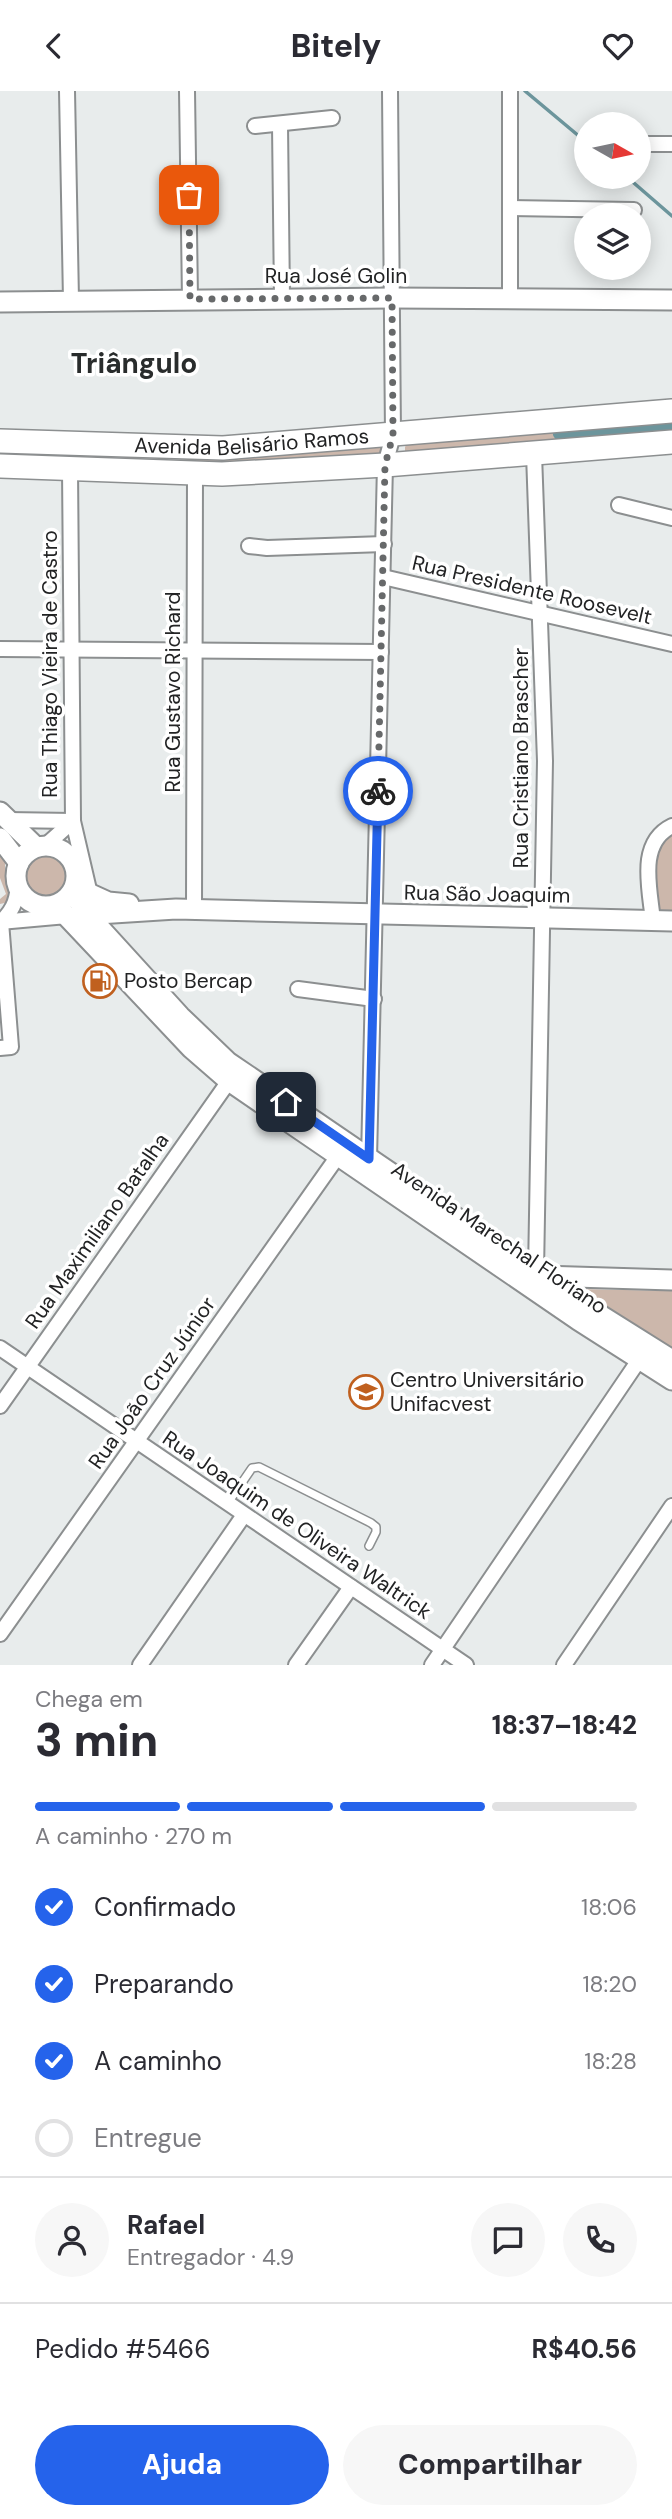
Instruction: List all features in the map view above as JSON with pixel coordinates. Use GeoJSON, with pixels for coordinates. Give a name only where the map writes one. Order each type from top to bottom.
{"type":"FeatureCollection","features":[{"type":"Feature","properties":{"kind":"main road","name":"Rua José Golin"},"geometry":{"type":"LineString","coordinates":[[0,302],[392,298],[672,300]]}},
{"type":"Feature","properties":{"kind":"main road","name":"Avenida Belisário Ramos"},"geometry":{"type":"LineString","coordinates":[[0,441],[223,448],[672,411]]}},
{"type":"Feature","properties":{"kind":"main road","name":"Avenida Belisário Ramos"},"geometry":{"type":"LineString","coordinates":[[0,466],[195,474],[385,465],[672,442]]}},
{"type":"Feature","properties":{"kind":"main road"},"geometry":{"type":"LineString","coordinates":[[3,823],[40,847]]}},
{"type":"Feature","properties":{"kind":"main road"},"geometry":{"type":"LineString","coordinates":[[3,823],[19,863]]}},
{"type":"Feature","properties":{"kind":"main road"},"geometry":{"type":"LineString","coordinates":[[40,847],[55,847],[65,852],[76,869],[78,888],[53,912],[31,903],[18,887],[16,875],[19,863],[26,853],[40,847]]}},
{"type":"Feature","properties":{"kind":"main road","name":"Rua São Joaquim"},"geometry":{"type":"LineString","coordinates":[[78,888],[107,902],[185,909],[662,921]]}},
{"type":"Feature","properties":{"kind":"main road","name":"Avenida Marechal Floriano"},"geometry":{"type":"LineString","coordinates":[[78,888],[88,915],[180,1016],[228,1062],[539,1274],[672,1360]]}},
{"type":"Feature","properties":{"kind":"main road","name":"Rua São Joaquim"},"geometry":{"type":"LineString","coordinates":[[53,912],[88,915],[185,909]]}},
{"type":"Feature","properties":{"kind":"main road","name":"Avenida Marechal Floriano"},"geometry":{"type":"LineString","coordinates":[[53,912],[191,1048],[229,1081],[672,1380]]}},
{"type":"Feature","properties":{"kind":"main road"},"geometry":{"type":"LineString","coordinates":[[539,1274],[672,1280]]}},
{"type":"Feature","properties":{"kind":"street"},"geometry":{"type":"LineString","coordinates":[[67,91],[71,300]]}},
{"type":"Feature","properties":{"kind":"street"},"geometry":{"type":"LineString","coordinates":[[187,91],[190,299]]}},
{"type":"Feature","properties":{"kind":"street"},"geometry":{"type":"LineString","coordinates":[[369,1159],[385,465],[393,435],[390,91]]}},
{"type":"Feature","properties":{"kind":"street"},"geometry":{"type":"LineString","coordinates":[[510,91],[510,299]]}},
{"type":"Feature","properties":{"kind":"street"},"geometry":{"type":"LineString","coordinates":[[255,126],[332,118]]}},
{"type":"Feature","properties":{"kind":"street"},"geometry":{"type":"LineString","coordinates":[[280,125],[282,299]]}},
{"type":"Feature","properties":{"kind":"street"},"geometry":{"type":"LineString","coordinates":[[651,144],[672,144]]}},
{"type":"Feature","properties":{"kind":"street"},"geometry":{"type":"LineString","coordinates":[[510,208],[574,209]]}},
{"type":"Feature","properties":{"kind":"street","name":"Rua Cristiano Brascher"},"geometry":{"type":"LineString","coordinates":[[534,454],[545,761],[539,1274]]}},
{"type":"Feature","properties":{"kind":"street","name":"Rua Thiago Vieira de Castro"},"geometry":{"type":"LineString","coordinates":[[70,470],[72,821],[81,857],[78,888]]}},
{"type":"Feature","properties":{"kind":"street","name":"Rua Gustavo Richard"},"geometry":{"type":"LineString","coordinates":[[185,909],[194,650],[195,474]]}},
{"type":"Feature","properties":{"kind":"street"},"geometry":{"type":"LineString","coordinates":[[619,505],[672,517]]}},
{"type":"Feature","properties":{"kind":"street"},"geometry":{"type":"LineString","coordinates":[[248,546],[267,548],[384,544]]}},
{"type":"Feature","properties":{"kind":"street","name":"Rua Presidente Roosevelt"},"geometry":{"type":"LineString","coordinates":[[383,577],[672,644]]}},
{"type":"Feature","properties":{"kind":"street"},"geometry":{"type":"LineString","coordinates":[[0,649],[382,652]]}},
{"type":"Feature","properties":{"kind":"street"},"geometry":{"type":"LineString","coordinates":[[3,823],[72,821]]}},
{"type":"Feature","properties":{"kind":"street"},"geometry":{"type":"LineString","coordinates":[[40,847],[72,821]]}},
{"type":"Feature","properties":{"kind":"street"},"geometry":{"type":"LineString","coordinates":[[662,921],[649,851],[659,833],[672,826]]}},
{"type":"Feature","properties":{"kind":"street"},"geometry":{"type":"LineString","coordinates":[[5,1048],[1,922],[12,910],[18,887]]}},
{"type":"Feature","properties":{"kind":"street"},"geometry":{"type":"LineString","coordinates":[[1,922],[53,912]]}},
{"type":"Feature","properties":{"kind":"street"},"geometry":{"type":"LineString","coordinates":[[298,989],[374,999]]}},
{"type":"Feature","properties":{"kind":"street","name":"Rua Maximiliano Batalha"},"geometry":{"type":"LineString","coordinates":[[0,1406],[229,1081]]}},
{"type":"Feature","properties":{"kind":"street","name":"Rua João Cruz Júnior"},"geometry":{"type":"LineString","coordinates":[[0,1634],[338,1156]]}},
{"type":"Feature","properties":{"kind":"street","name":"Rua Joaquim de Oliveira Waltrick"},"geometry":{"type":"LineString","coordinates":[[0,1348],[466,1665]]}},
{"type":"Feature","properties":{"kind":"street"},"geometry":{"type":"LineString","coordinates":[[432,1665],[639,1360]]}},
{"type":"Feature","properties":{"kind":"street"},"geometry":{"type":"LineString","coordinates":[[564,1665],[672,1506]]}},
{"type":"Feature","properties":{"kind":"street"},"geometry":{"type":"LineString","coordinates":[[140,1665],[244,1515]]}},
{"type":"Feature","properties":{"kind":"street"},"geometry":{"type":"LineString","coordinates":[[296,1665],[351,1587]]}},
{"type":"Feature","properties":{"kind":"lane"},"geometry":{"type":"LineString","coordinates":[[228,1504],[252,1468],[259,1467],[371,1523],[376,1527],[376,1532],[369,1546]]}},
{"type":"Feature","properties":{"kind":"shaded area"},"geometry":{"type":"Polygon","coordinates":[[[672,415],[672,435],[405,454],[407,444],[672,415]]]}},
{"type":"Feature","properties":{"kind":"shaded area"},"geometry":{"type":"Polygon","coordinates":[[[385,447],[384,460],[185,470],[0,461],[0,454],[159,461],[385,447]]]}},
{"type":"Feature","properties":{"kind":"shaded area"},"geometry":{"type":"Polygon","coordinates":[[[672,835],[672,914],[658,914],[653,862],[659,844],[672,835]]]}},
{"type":"Feature","properties":{"kind":"shaded area"},"geometry":{"type":"Polygon","coordinates":[[[0,854],[5,858],[5,877],[12,893],[9,902],[0,904],[0,899],[6,894],[0,878],[0,854]]]}},
{"type":"Feature","properties":{"kind":"shaded area"},"geometry":{"type":"Polygon","coordinates":[[[47,855],[63,861],[69,877],[63,893],[47,899],[31,893],[25,877],[31,861],[47,855]]]}},
{"type":"Feature","properties":{"kind":"shaded area"},"geometry":{"type":"Polygon","coordinates":[[[577,1289],[672,1291],[672,1350],[577,1289]]]}},
{"type":"Feature","properties":{"kind":"waterway"},"geometry":{"type":"LineString","coordinates":[[525,91],[574,132]]}},
{"type":"Feature","properties":{"kind":"waterway"},"geometry":{"type":"LineString","coordinates":[[641,189],[672,216]]}},
{"type":"Feature","properties":{"kind":"waterway"},"geometry":{"type":"LineString","coordinates":[[563,432],[672,427]]}},
{"type":"Feature","properties":{"kind":"way so far"},"geometry":{"type":"LineString","coordinates":[[189,195],[190,299],[392,298],[393,435],[385,465],[378,791]]}},
{"type":"Feature","properties":{"kind":"place","name":"Posto Bercap"},"geometry":{"type":"Point","coordinates":[100,981]}},
{"type":"Feature","properties":{"kind":"place","name":"Centro Universitário Unifacvest"},"geometry":{"type":"Point","coordinates":[366,1392]}},
{"type":"Feature","properties":{"kind":"district","name":"Triângulo"},"geometry":{"type":"Point","coordinates":[134,363]}},
{"type":"Feature","properties":{"kind":"route"},"geometry":{"type":"LineString","coordinates":[[286,1102],[369,1159],[378,791]]}}]}
